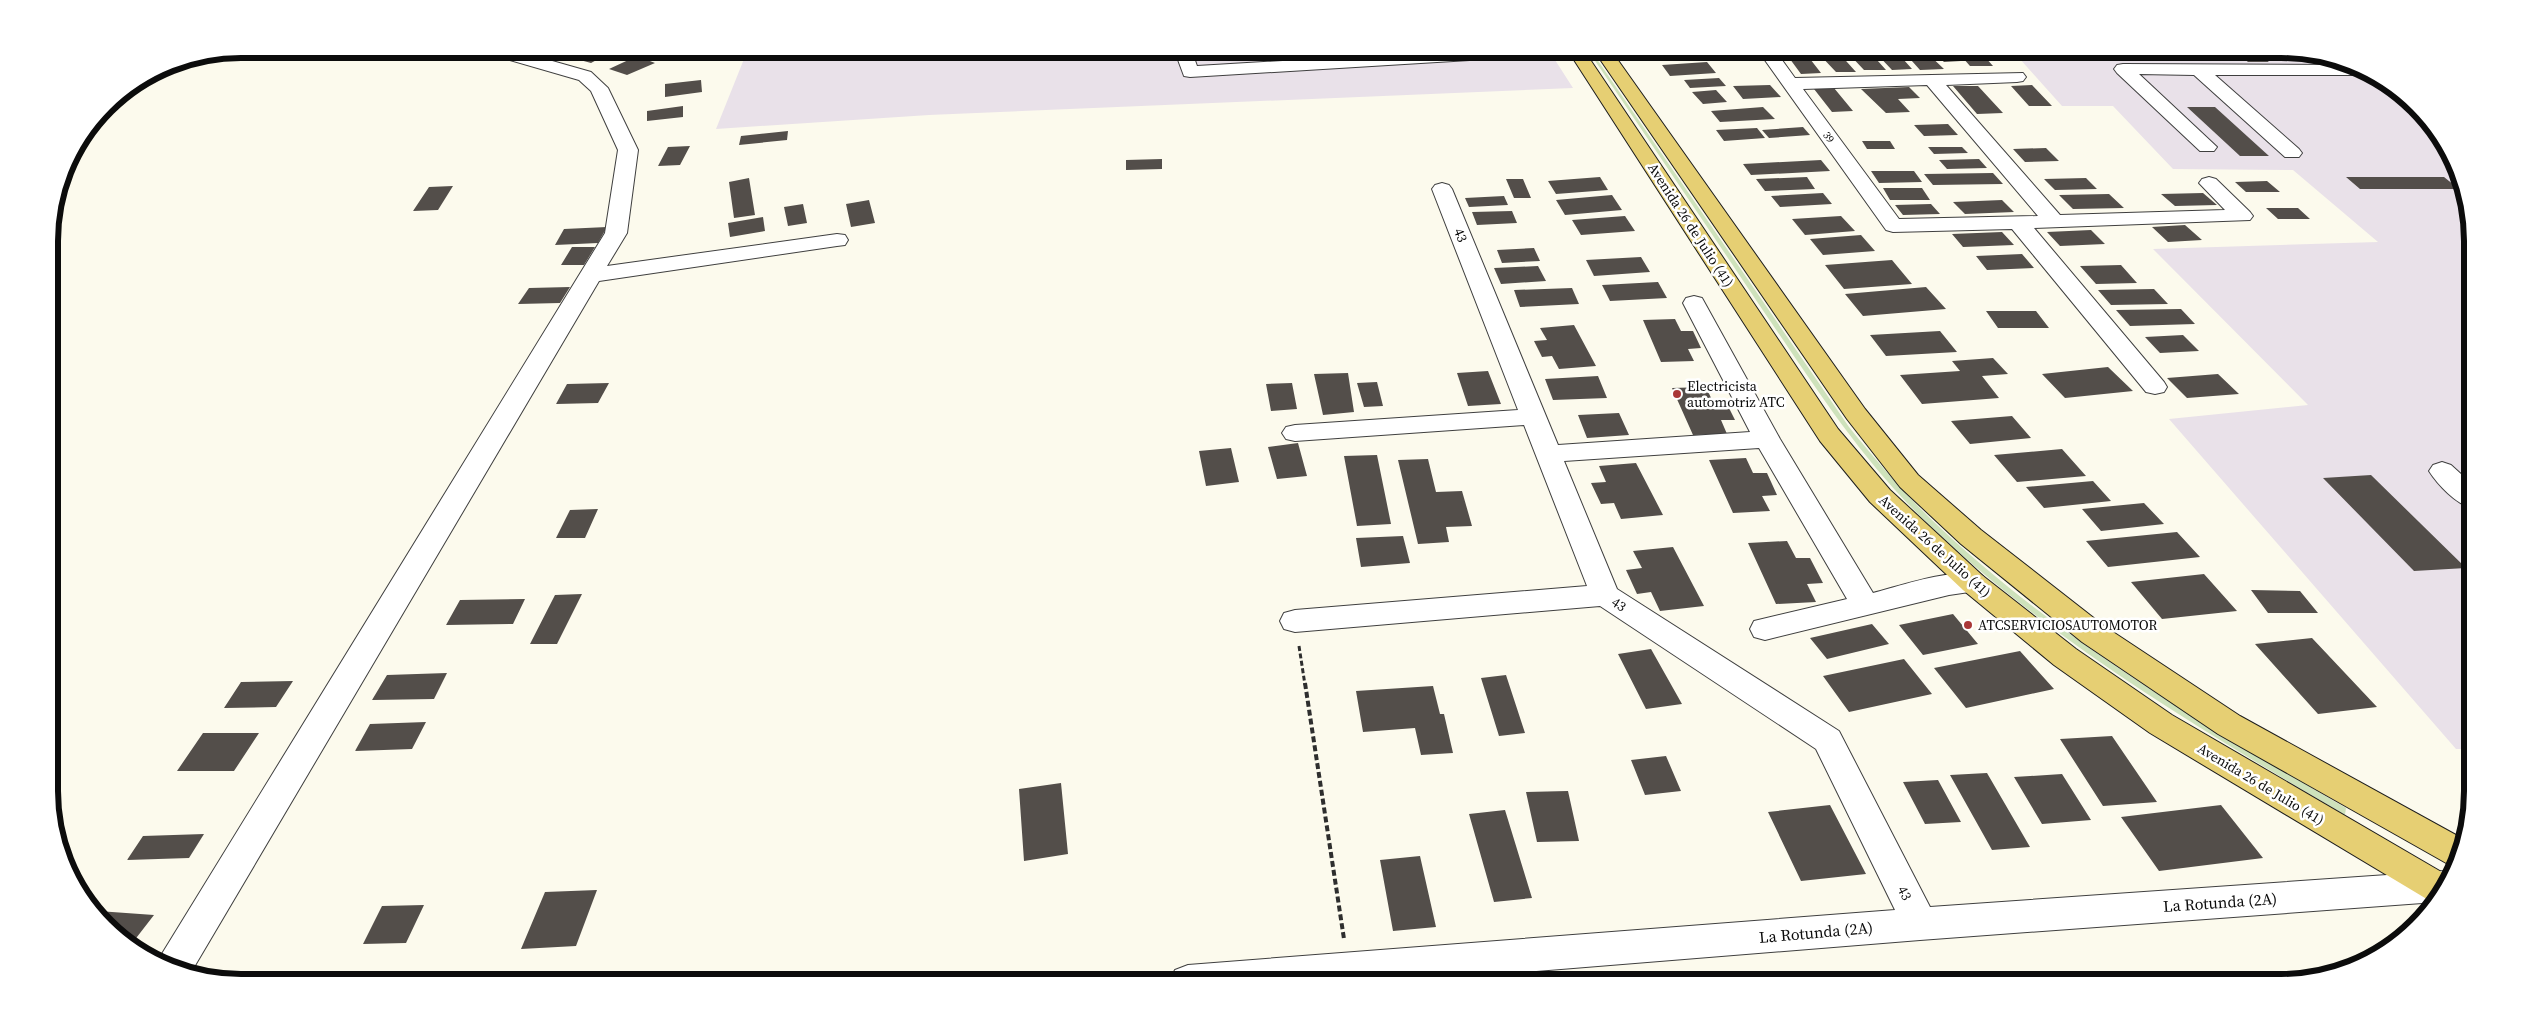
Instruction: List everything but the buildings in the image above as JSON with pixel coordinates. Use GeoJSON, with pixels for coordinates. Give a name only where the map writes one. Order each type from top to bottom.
{"type":"FeatureCollection","features":[{"type":"Feature","properties":{"kind":"main road","name":"Avenida 26 de Julio (41)"},"geometry":{"type":"LineString","coordinates":[[1581,58],[1829,435],[1880,496],[1972,583],[2065,656],[2160,724],[2438,886]]}},
{"type":"Feature","properties":{"kind":"main road","name":"Avenida 26 de Julio (41)"},"geometry":{"type":"LineString","coordinates":[[1607,58],[1856,414],[1909,481],[1970,537],[2093,634],[2229,725],[2454,851]]}},
{"type":"Feature","properties":{"kind":"street"},"geometry":{"type":"LineString","coordinates":[[177,962],[616,233],[628,150],[599,88],[585,76],[523,58]]}},
{"type":"Feature","properties":{"kind":"street"},"geometry":{"type":"LineString","coordinates":[[1186,58],[1190,72],[1420,58]]}},
{"type":"Feature","properties":{"kind":"street","name":"39"},"geometry":{"type":"LineString","coordinates":[[1771,58],[1893,226],[2017,222]]}},
{"type":"Feature","properties":{"kind":"street"},"geometry":{"type":"LineString","coordinates":[[2207,147],[2123,69],[2348,70]]}},
{"type":"Feature","properties":{"kind":"street"},"geometry":{"type":"LineString","coordinates":[[2199,70],[2292,153]]}},
{"type":"Feature","properties":{"kind":"street"},"geometry":{"type":"LineString","coordinates":[[1790,84],[2017,77]]}},
{"type":"Feature","properties":{"kind":"street"},"geometry":{"type":"LineString","coordinates":[[1932,80],[2053,220]]}},
{"type":"Feature","properties":{"kind":"street"},"geometry":{"type":"LineString","coordinates":[[2017,222],[2244,216],[2209,183]]}},
{"type":"Feature","properties":{"kind":"street","name":"43"},"geometry":{"type":"LineString","coordinates":[[1442,189],[1605,595],[1828,740],[1920,924]]}},
{"type":"Feature","properties":{"kind":"street"},"geometry":{"type":"LineString","coordinates":[[2017,222],[2155,387]]}},
{"type":"Feature","properties":{"kind":"street"},"geometry":{"type":"LineString","coordinates":[[591,275],[837,240]]}},
{"type":"Feature","properties":{"kind":"street"},"geometry":{"type":"LineString","coordinates":[[1694,303],[1767,439],[1866,606]]}},
{"type":"Feature","properties":{"kind":"street"},"geometry":{"type":"LineString","coordinates":[[1295,433],[1534,417]]}},
{"type":"Feature","properties":{"kind":"street"},"geometry":{"type":"LineString","coordinates":[[1548,454],[1767,439]]}},
{"type":"Feature","properties":{"kind":"street"},"geometry":{"type":"LineString","coordinates":[[2442,472],[2464,492]]}},
{"type":"Feature","properties":{"kind":"street"},"geometry":{"type":"LineString","coordinates":[[1765,629],[1949,585],[1972,583]]}},
{"type":"Feature","properties":{"kind":"street"},"geometry":{"type":"LineString","coordinates":[[1295,621],[1605,595]]}},
{"type":"Feature","properties":{"kind":"street","name":"La Rotunda (2A)"},"geometry":{"type":"LineString","coordinates":[[1304,974],[1920,924],[2436,888]]}},
{"type":"Feature","properties":{"kind":"path"},"geometry":{"type":"LineString","coordinates":[[1295,621],[1348,971]]}},
{"type":"Feature","properties":{"kind":"shaded area"},"geometry":{"type":"Polygon","coordinates":[[[744,58],[1554,58],[1573,88],[929,115],[716,129],[744,58]]]}},
{"type":"Feature","properties":{"kind":"shaded area"},"geometry":{"type":"Polygon","coordinates":[[[2019,58],[2305,59],[2351,71],[2383,88],[2411,111],[2434,139],[2446,160],[2455,182],[2461,205],[2464,229],[2464,749],[2456,749],[2169,419],[2308,405],[2153,249],[2378,242],[2293,170],[2173,169],[2113,106],[2062,106],[2019,58]]]}},
{"type":"Feature","properties":{"kind":"green space"},"geometry":{"type":"Polygon","coordinates":[[[1593,58],[1596,58],[1849,427],[1889,475],[1921,509],[1979,562],[2078,640],[2130,676],[2237,744],[2346,808],[2345,815],[2234,749],[2125,679],[2021,604],[1971,563],[1923,519],[1857,445],[1762,309],[1593,58]]]}},
{"type":"Feature","properties":{"kind":"place","name":"Electricista automotriz ATC"},"geometry":{"type":"Point","coordinates":[1677,394]}},
{"type":"Feature","properties":{"kind":"place","name":"ATCSERVICIOSAUTOMOTOR"},"geometry":{"type":"Point","coordinates":[1968,625]}}]}
